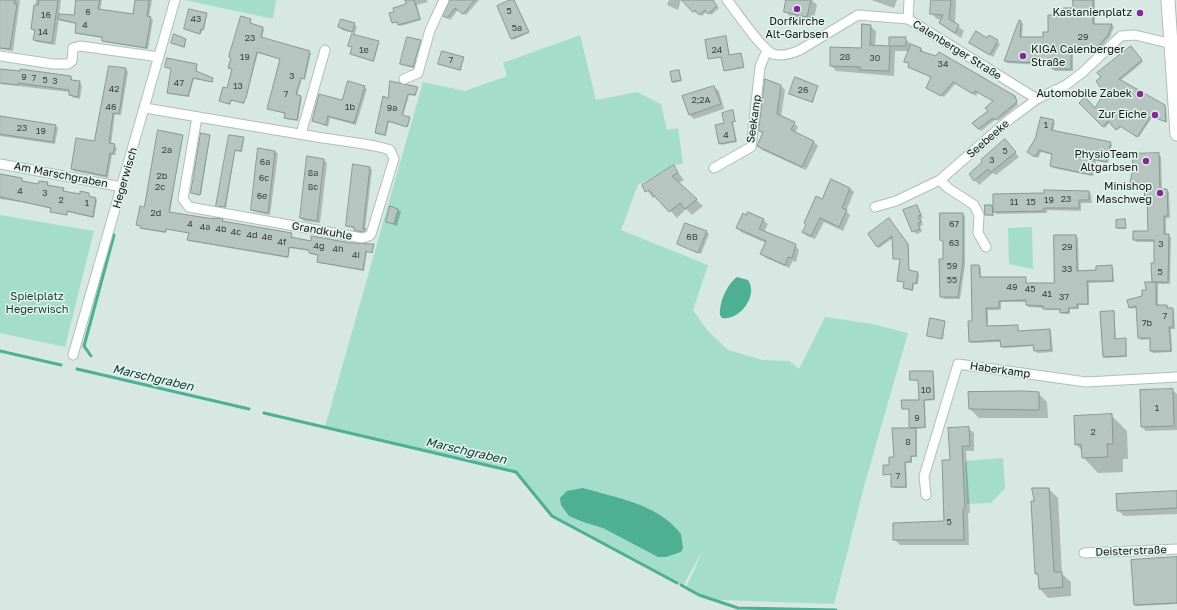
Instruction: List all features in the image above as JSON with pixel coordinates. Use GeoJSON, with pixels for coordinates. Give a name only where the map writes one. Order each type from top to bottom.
{"type":"FeatureCollection","features":[{"type":"Feature","properties":{"kind":"main road"},"geometry":{"type":"LineString","coordinates":[[1168,0],[1174,44],[1177,134]]}},
{"type":"Feature","properties":{"kind":"street","name":"Hegerwisch"},"geometry":{"type":"LineString","coordinates":[[73,355],[175,0]]}},
{"type":"Feature","properties":{"kind":"street"},"geometry":{"type":"LineString","coordinates":[[404,79],[418,73],[430,30],[444,0]]}},
{"type":"Feature","properties":{"kind":"street"},"geometry":{"type":"LineString","coordinates":[[727,0],[767,50]]}},
{"type":"Feature","properties":{"kind":"street"},"geometry":{"type":"LineString","coordinates":[[908,18],[909,0]]}},
{"type":"Feature","properties":{"kind":"street","name":"Calenberger Straße"},"geometry":{"type":"LineString","coordinates":[[767,50],[778,55],[791,54],[858,15],[908,18],[1037,100]]}},
{"type":"Feature","properties":{"kind":"street"},"geometry":{"type":"LineString","coordinates":[[1037,100],[1066,85],[1103,55],[1117,39],[1122,36],[1135,35],[1174,44]]}},
{"type":"Feature","properties":{"kind":"street"},"geometry":{"type":"LineString","coordinates":[[0,56],[53,64],[68,64],[72,61],[73,48],[80,46],[159,57]]}},
{"type":"Feature","properties":{"kind":"street"},"geometry":{"type":"LineString","coordinates":[[301,134],[325,50]]}},
{"type":"Feature","properties":{"kind":"street","name":"Seekamp"},"geometry":{"type":"LineString","coordinates":[[714,168],[751,147],[760,67],[767,50]]}},
{"type":"Feature","properties":{"kind":"street","name":"Seebeeke"},"geometry":{"type":"LineString","coordinates":[[875,207],[896,200],[940,180],[1010,119],[1037,100]]}},
{"type":"Feature","properties":{"kind":"street","name":"Grandkuhle"},"geometry":{"type":"LineString","coordinates":[[145,108],[386,149],[394,156],[393,163],[372,232],[366,238],[189,208],[183,199],[197,117]]}},
{"type":"Feature","properties":{"kind":"street","name":"Am Marschgraben"},"geometry":{"type":"LineString","coordinates":[[0,164],[122,187]]}},
{"type":"Feature","properties":{"kind":"street"},"geometry":{"type":"LineString","coordinates":[[940,180],[948,188],[974,205],[979,215],[978,233],[986,247]]}},
{"type":"Feature","properties":{"kind":"street","name":"Haberkamp"},"geometry":{"type":"LineString","coordinates":[[926,495],[924,476],[958,364],[1086,382],[1177,377]]}},
{"type":"Feature","properties":{"kind":"street","name":"Deisterstraße"},"geometry":{"type":"LineString","coordinates":[[1084,553],[1177,550]]}},
{"type":"Feature","properties":{"kind":"green space"},"geometry":{"type":"Polygon","coordinates":[[[185,0],[276,0],[273,19],[185,0]]]}},
{"type":"Feature","properties":{"kind":"green space"},"geometry":{"type":"Polygon","coordinates":[[[580,35],[596,100],[637,92],[661,104],[667,130],[678,128],[683,164],[674,165],[638,185],[621,230],[708,265],[693,310],[708,331],[728,350],[763,360],[789,361],[799,369],[825,317],[872,324],[908,333],[865,483],[834,604],[718,600],[699,595],[686,587],[702,551],[683,586],[552,516],[516,472],[325,427],[423,82],[465,91],[507,76],[503,63],[580,35]]]}},
{"type":"Feature","properties":{"kind":"green space","name":"Spielplatz Hegerwisch"},"geometry":{"type":"Polygon","coordinates":[[[0,215],[94,231],[65,347],[0,333],[0,215]]]}},
{"type":"Feature","properties":{"kind":"green space"},"geometry":{"type":"Polygon","coordinates":[[[1032,227],[1033,269],[1009,264],[1008,228],[1032,227]]]}},
{"type":"Feature","properties":{"kind":"green space"},"geometry":{"type":"Polygon","coordinates":[[[1003,458],[1005,488],[991,503],[967,504],[965,461],[1003,458]]]}},
{"type":"Feature","properties":{"kind":"shaded area"},"geometry":{"type":"Polygon","coordinates":[[[737,277],[748,280],[751,286],[749,300],[741,312],[735,316],[722,318],[720,315],[720,310],[722,300],[730,284],[737,277]]]}},
{"type":"Feature","properties":{"kind":"shaded area"},"geometry":{"type":"Polygon","coordinates":[[[583,488],[623,499],[649,509],[661,516],[672,524],[681,534],[683,548],[681,552],[666,557],[658,557],[603,528],[569,516],[561,505],[560,498],[567,491],[583,488]]]}},
{"type":"Feature","properties":{"kind":"building"},"geometry":{"type":"Polygon","coordinates":[[[0,0],[15,0],[14,4],[17,4],[10,49],[0,48],[0,0]]]}},
{"type":"Feature","properties":{"kind":"building"},"geometry":{"type":"Polygon","coordinates":[[[39,0],[58,0],[52,43],[33,40],[35,30],[31,29],[34,5],[38,5],[39,0]]]}},
{"type":"Feature","properties":{"kind":"building"},"geometry":{"type":"Polygon","coordinates":[[[76,0],[100,0],[98,9],[133,14],[135,0],[149,0],[147,16],[151,17],[146,48],[102,41],[102,37],[75,33],[76,23],[58,19],[59,14],[74,15],[76,0]]]}},
{"type":"Feature","properties":{"kind":"building"},"geometry":{"type":"Polygon","coordinates":[[[405,0],[414,0],[420,19],[398,25],[397,22],[392,23],[389,13],[394,12],[393,8],[406,4],[405,0]]]}},
{"type":"Feature","properties":{"kind":"building"},"geometry":{"type":"Polygon","coordinates":[[[450,0],[475,0],[463,14],[455,8],[447,18],[443,16],[450,0]]]}},
{"type":"Feature","properties":{"kind":"building"},"geometry":{"type":"Polygon","coordinates":[[[510,0],[514,0],[529,32],[511,39],[497,6],[510,0]]]}},
{"type":"Feature","properties":{"kind":"building"},"geometry":{"type":"Polygon","coordinates":[[[682,0],[713,0],[717,6],[708,14],[705,10],[699,15],[695,10],[693,12],[682,0]]]}},
{"type":"Feature","properties":{"kind":"building","name":"Dorfkirche Alt-Garbsen"},"geometry":{"type":"Polygon","coordinates":[[[786,0],[811,0],[807,17],[784,12],[786,0]]]}},
{"type":"Feature","properties":{"kind":"building"},"geometry":{"type":"Polygon","coordinates":[[[931,0],[951,0],[949,19],[959,25],[955,33],[939,23],[943,15],[930,14],[931,0]]]}},
{"type":"Feature","properties":{"kind":"building"},"geometry":{"type":"Polygon","coordinates":[[[1073,0],[1093,0],[1093,24],[1112,24],[1108,35],[1094,51],[1071,52],[1071,69],[1052,69],[1052,64],[1004,61],[1019,20],[1021,21],[1020,37],[1043,37],[1043,32],[1048,32],[1048,15],[1063,15],[1063,8],[1073,8],[1073,0]]]}},
{"type":"Feature","properties":{"kind":"building"},"geometry":{"type":"Polygon","coordinates":[[[189,9],[207,13],[203,30],[201,29],[200,34],[184,29],[189,9]]]}},
{"type":"Feature","properties":{"kind":"building"},"geometry":{"type":"Polygon","coordinates":[[[241,16],[251,19],[250,23],[263,27],[261,37],[310,51],[304,79],[301,78],[296,94],[301,96],[297,120],[284,118],[285,113],[267,109],[280,59],[257,52],[246,98],[243,103],[231,100],[229,104],[219,101],[223,87],[227,88],[232,69],[228,68],[231,58],[229,57],[241,16]]]}},
{"type":"Feature","properties":{"kind":"building"},"geometry":{"type":"Polygon","coordinates":[[[341,19],[355,23],[352,32],[338,27],[341,19]]]}},
{"type":"Feature","properties":{"kind":"building"},"geometry":{"type":"Polygon","coordinates":[[[862,24],[871,25],[870,45],[889,46],[889,37],[906,37],[906,46],[890,46],[889,71],[860,70],[860,67],[830,66],[830,47],[861,48],[862,24]]]}},
{"type":"Feature","properties":{"kind":"building"},"geometry":{"type":"Polygon","coordinates":[[[976,31],[987,38],[989,35],[998,40],[990,55],[969,43],[976,31]]]}},
{"type":"Feature","properties":{"kind":"building"},"geometry":{"type":"Polygon","coordinates":[[[174,34],[186,39],[184,47],[171,43],[174,34]]]}},
{"type":"Feature","properties":{"kind":"building"},"geometry":{"type":"Polygon","coordinates":[[[352,34],[379,41],[373,61],[350,54],[352,47],[348,46],[352,34]]]}},
{"type":"Feature","properties":{"kind":"building"},"geometry":{"type":"Polygon","coordinates":[[[726,36],[729,55],[741,53],[744,67],[724,71],[721,57],[708,59],[705,40],[726,36]]]}},
{"type":"Feature","properties":{"kind":"building"},"geometry":{"type":"Polygon","coordinates":[[[407,37],[421,40],[413,67],[400,64],[407,37]]]}},
{"type":"Feature","properties":{"kind":"building"},"geometry":{"type":"Polygon","coordinates":[[[911,44],[921,48],[920,51],[936,56],[939,52],[1015,96],[1017,102],[995,120],[993,118],[978,129],[972,123],[988,111],[985,108],[993,101],[975,91],[973,94],[953,82],[941,96],[926,88],[931,77],[908,67],[909,63],[904,62],[911,44]]]}},
{"type":"Feature","properties":{"kind":"building"},"geometry":{"type":"Polygon","coordinates":[[[1131,46],[1142,60],[1119,79],[1165,105],[1166,122],[1151,116],[1137,137],[1120,126],[1116,130],[1108,121],[1103,127],[1079,103],[1085,97],[1095,108],[1104,93],[1096,81],[1101,77],[1097,73],[1131,46]]]}},
{"type":"Feature","properties":{"kind":"building"},"geometry":{"type":"Polygon","coordinates":[[[442,51],[464,57],[460,70],[438,64],[442,51]]]}},
{"type":"Feature","properties":{"kind":"building"},"geometry":{"type":"Polygon","coordinates":[[[167,58],[197,64],[196,71],[213,78],[212,82],[193,78],[188,96],[167,93],[171,69],[165,67],[167,58]]]}},
{"type":"Feature","properties":{"kind":"building"},"geometry":{"type":"Polygon","coordinates":[[[109,66],[126,68],[119,114],[113,113],[109,143],[115,144],[113,154],[110,153],[106,176],[71,169],[76,138],[94,141],[109,66]]]}},
{"type":"Feature","properties":{"kind":"building"},"geometry":{"type":"Polygon","coordinates":[[[0,69],[20,71],[20,69],[71,76],[71,80],[80,81],[78,97],[69,95],[69,90],[18,83],[18,85],[0,83],[0,69]]]}},
{"type":"Feature","properties":{"kind":"building"},"geometry":{"type":"Polygon","coordinates":[[[679,70],[681,80],[672,82],[670,72],[679,70]]]}},
{"type":"Feature","properties":{"kind":"building"},"geometry":{"type":"Polygon","coordinates":[[[795,77],[818,86],[812,102],[789,94],[795,77]]]}},
{"type":"Feature","properties":{"kind":"building"},"geometry":{"type":"Polygon","coordinates":[[[765,79],[781,85],[777,114],[795,122],[791,130],[814,141],[802,167],[757,146],[763,132],[759,131],[765,79]]]}},
{"type":"Feature","properties":{"kind":"building"},"geometry":{"type":"Polygon","coordinates":[[[348,81],[365,86],[354,123],[328,116],[326,125],[312,121],[319,94],[342,100],[348,81]]]}},
{"type":"Feature","properties":{"kind":"building"},"geometry":{"type":"Polygon","coordinates":[[[390,81],[418,87],[415,95],[408,94],[402,115],[410,117],[407,127],[388,121],[385,135],[375,133],[383,96],[388,98],[390,81]]]}},
{"type":"Feature","properties":{"kind":"building"},"geometry":{"type":"Polygon","coordinates":[[[714,86],[721,104],[689,115],[682,96],[714,86]]]}},
{"type":"Feature","properties":{"kind":"building"},"geometry":{"type":"Polygon","coordinates":[[[733,110],[735,121],[732,122],[736,141],[719,144],[715,125],[724,123],[722,113],[733,110]]]}},
{"type":"Feature","properties":{"kind":"building"},"geometry":{"type":"Polygon","coordinates":[[[0,116],[56,125],[53,142],[0,134],[0,116]]]}},
{"type":"Feature","properties":{"kind":"building"},"geometry":{"type":"Polygon","coordinates":[[[1041,117],[1054,120],[1051,130],[1111,142],[1106,162],[1094,159],[1091,175],[1050,166],[1052,154],[1039,150],[1035,157],[1027,152],[1035,139],[1041,117]]]}},
{"type":"Feature","properties":{"kind":"building"},"geometry":{"type":"Polygon","coordinates":[[[158,130],[183,135],[169,212],[223,219],[222,221],[292,233],[291,237],[311,241],[311,236],[351,243],[374,244],[372,253],[366,251],[363,270],[317,262],[318,255],[309,253],[309,250],[289,247],[288,257],[187,240],[189,233],[166,229],[165,232],[140,228],[141,226],[136,225],[140,206],[144,207],[158,130]]]}},
{"type":"Feature","properties":{"kind":"building"},"geometry":{"type":"Polygon","coordinates":[[[201,133],[210,135],[200,195],[191,193],[201,133]]]}},
{"type":"Feature","properties":{"kind":"building"},"geometry":{"type":"Polygon","coordinates":[[[229,135],[244,137],[241,151],[235,150],[225,207],[216,206],[229,135]]]}},
{"type":"Feature","properties":{"kind":"building"},"geometry":{"type":"Polygon","coordinates":[[[1005,139],[1016,152],[991,172],[988,169],[974,181],[969,174],[982,162],[981,160],[1005,139]]]}},
{"type":"Feature","properties":{"kind":"building"},"geometry":{"type":"Polygon","coordinates":[[[258,148],[275,151],[268,213],[251,210],[258,148]]]}},
{"type":"Feature","properties":{"kind":"building"},"geometry":{"type":"Polygon","coordinates":[[[1159,153],[1160,189],[1167,189],[1168,216],[1164,216],[1164,234],[1169,234],[1168,282],[1152,282],[1151,263],[1154,263],[1154,240],[1133,240],[1133,231],[1148,231],[1147,198],[1144,197],[1146,186],[1130,183],[1133,168],[1132,154],[1159,153]]]}},
{"type":"Feature","properties":{"kind":"building"},"geometry":{"type":"Polygon","coordinates":[[[307,156],[324,159],[317,221],[300,218],[307,156]]]}},
{"type":"Feature","properties":{"kind":"building"},"geometry":{"type":"Polygon","coordinates":[[[353,164],[370,167],[363,229],[366,229],[362,232],[354,230],[354,227],[346,226],[353,164]]]}},
{"type":"Feature","properties":{"kind":"building"},"geometry":{"type":"Polygon","coordinates":[[[674,165],[678,173],[672,176],[697,199],[685,209],[680,203],[669,212],[649,190],[645,192],[642,185],[674,165]]]}},
{"type":"Feature","properties":{"kind":"building"},"geometry":{"type":"Polygon","coordinates":[[[0,174],[22,178],[22,181],[38,184],[39,181],[48,182],[47,185],[64,188],[63,191],[80,194],[80,191],[89,193],[89,196],[96,198],[93,217],[67,211],[67,215],[50,212],[51,208],[0,197],[0,174]]]}},
{"type":"Feature","properties":{"kind":"building"},"geometry":{"type":"Polygon","coordinates":[[[831,179],[850,188],[842,208],[847,210],[839,227],[820,218],[811,236],[802,232],[806,225],[804,223],[816,196],[822,199],[831,179]]]}},
{"type":"Feature","properties":{"kind":"building"},"geometry":{"type":"Polygon","coordinates":[[[1044,190],[1089,191],[1089,200],[1079,200],[1079,208],[1044,208],[1044,211],[993,212],[993,194],[1044,193],[1044,190]]]}},
{"type":"Feature","properties":{"kind":"building"},"geometry":{"type":"Polygon","coordinates":[[[917,205],[921,215],[918,216],[921,222],[918,223],[920,229],[912,232],[903,210],[917,205]]]}},
{"type":"Feature","properties":{"kind":"building"},"geometry":{"type":"Polygon","coordinates":[[[985,205],[992,205],[993,215],[985,215],[985,205]]]}},
{"type":"Feature","properties":{"kind":"building"},"geometry":{"type":"Polygon","coordinates":[[[390,206],[398,209],[394,224],[386,222],[390,206]]]}},
{"type":"Feature","properties":{"kind":"building"},"geometry":{"type":"Polygon","coordinates":[[[748,212],[764,219],[759,229],[796,244],[792,258],[788,257],[785,265],[760,254],[766,241],[736,228],[743,213],[746,215],[748,212]]]}},
{"type":"Feature","properties":{"kind":"building"},"geometry":{"type":"Polygon","coordinates":[[[940,213],[963,213],[963,262],[958,297],[940,297],[939,259],[943,259],[943,241],[940,240],[940,213]]]}},
{"type":"Feature","properties":{"kind":"building"},"geometry":{"type":"Polygon","coordinates":[[[889,218],[908,244],[909,270],[918,272],[916,284],[913,283],[912,290],[903,288],[904,282],[897,281],[900,259],[893,259],[892,236],[877,247],[868,234],[889,218]]]}},
{"type":"Feature","properties":{"kind":"building"},"geometry":{"type":"Polygon","coordinates":[[[1125,219],[1126,228],[1116,228],[1116,220],[1125,219]]]}},
{"type":"Feature","properties":{"kind":"building"},"geometry":{"type":"Polygon","coordinates":[[[685,223],[707,231],[698,253],[677,244],[685,223]]]}},
{"type":"Feature","properties":{"kind":"building"},"geometry":{"type":"Polygon","coordinates":[[[1054,235],[1076,235],[1077,271],[1096,270],[1096,266],[1112,265],[1113,281],[1087,281],[1088,304],[1077,304],[1077,308],[1068,308],[1069,312],[1060,313],[1060,309],[1043,309],[1043,306],[1026,305],[1026,300],[999,301],[999,308],[986,308],[987,326],[1018,325],[1018,331],[1050,329],[1051,350],[1034,351],[1033,345],[1001,347],[1000,340],[969,342],[968,321],[972,321],[971,265],[979,265],[980,277],[1026,277],[1026,283],[1054,283],[1054,235]]]}},
{"type":"Feature","properties":{"kind":"building"},"geometry":{"type":"Polygon","coordinates":[[[1145,282],[1156,282],[1156,305],[1167,305],[1167,308],[1173,308],[1173,327],[1169,327],[1171,351],[1150,351],[1150,338],[1138,338],[1136,306],[1129,308],[1127,300],[1142,296],[1142,290],[1146,290],[1145,282]]]}},
{"type":"Feature","properties":{"kind":"building"},"geometry":{"type":"Polygon","coordinates":[[[1114,311],[1115,339],[1126,338],[1126,356],[1103,357],[1100,312],[1114,311]]]}},
{"type":"Feature","properties":{"kind":"building"},"geometry":{"type":"Polygon","coordinates":[[[930,318],[945,321],[942,339],[927,336],[930,318]]]}},
{"type":"Feature","properties":{"kind":"building"},"geometry":{"type":"Polygon","coordinates":[[[910,371],[933,371],[934,399],[924,400],[925,427],[910,428],[916,428],[916,456],[911,456],[911,462],[905,462],[906,487],[891,487],[891,474],[883,475],[883,465],[889,465],[889,457],[894,457],[892,428],[909,428],[909,409],[902,409],[901,400],[919,400],[918,380],[910,380],[910,371]]]}},
{"type":"Feature","properties":{"kind":"building"},"geometry":{"type":"Polygon","coordinates":[[[1173,389],[1174,426],[1141,427],[1140,390],[1173,389]]]}},
{"type":"Feature","properties":{"kind":"building"},"geometry":{"type":"Polygon","coordinates":[[[968,392],[1039,392],[1039,410],[969,409],[968,392]]]}},
{"type":"Feature","properties":{"kind":"building"},"geometry":{"type":"Polygon","coordinates":[[[1112,414],[1113,444],[1107,444],[1108,457],[1082,458],[1081,444],[1075,445],[1074,416],[1112,414]]]}},
{"type":"Feature","properties":{"kind":"building"},"geometry":{"type":"Polygon","coordinates":[[[969,427],[970,446],[962,446],[965,508],[963,509],[964,540],[893,540],[893,523],[944,521],[942,460],[950,460],[948,428],[969,427]]]}},
{"type":"Feature","properties":{"kind":"building"},"geometry":{"type":"Polygon","coordinates":[[[1032,488],[1049,488],[1054,572],[1062,572],[1063,587],[1039,589],[1038,574],[1035,574],[1031,501],[1034,501],[1032,488]]]}},
{"type":"Feature","properties":{"kind":"building"},"geometry":{"type":"Polygon","coordinates":[[[1177,491],[1177,508],[1117,511],[1116,494],[1177,491]]]}},
{"type":"Feature","properties":{"kind":"building"},"geometry":{"type":"Polygon","coordinates":[[[1177,557],[1177,603],[1134,605],[1131,560],[1177,557]]]}},
{"type":"Feature","properties":{"kind":"waterway"},"geometry":{"type":"LineString","coordinates":[[91,356],[84,346],[114,235]]}},
{"type":"Feature","properties":{"kind":"waterway","name":"Marschgraben"},"geometry":{"type":"LineString","coordinates":[[0,351],[61,365]]}},
{"type":"Feature","properties":{"kind":"waterway","name":"Marschgraben"},"geometry":{"type":"LineString","coordinates":[[77,369],[249,409]]}},
{"type":"Feature","properties":{"kind":"waterway","name":"Marschgraben"},"geometry":{"type":"LineString","coordinates":[[264,413],[516,472],[552,516],[677,583]]}},
{"type":"Feature","properties":{"kind":"waterway","name":"Marschgraben"},"geometry":{"type":"LineString","coordinates":[[681,585],[699,595],[738,608],[836,610]]}},
{"type":"Feature","properties":{"kind":"place","name":"Dorfkirche Alt-Garbsen"},"geometry":{"type":"Point","coordinates":[797,9]}},
{"type":"Feature","properties":{"kind":"place","name":"Kastanienplatz"},"geometry":{"type":"Point","coordinates":[1140,13]}},
{"type":"Feature","properties":{"kind":"place","name":"KIGA Calenberger Straße"},"geometry":{"type":"Point","coordinates":[1023,56]}},
{"type":"Feature","properties":{"kind":"place","name":"Automobile Zabek"},"geometry":{"type":"Point","coordinates":[1140,94]}},
{"type":"Feature","properties":{"kind":"place","name":"Zur Eiche"},"geometry":{"type":"Point","coordinates":[1155,115]}},
{"type":"Feature","properties":{"kind":"place","name":"PhysioTeam Altgarbsen"},"geometry":{"type":"Point","coordinates":[1146,161]}},
{"type":"Feature","properties":{"kind":"place","name":"Minishop Maschweg"},"geometry":{"type":"Point","coordinates":[1160,193]}}]}
